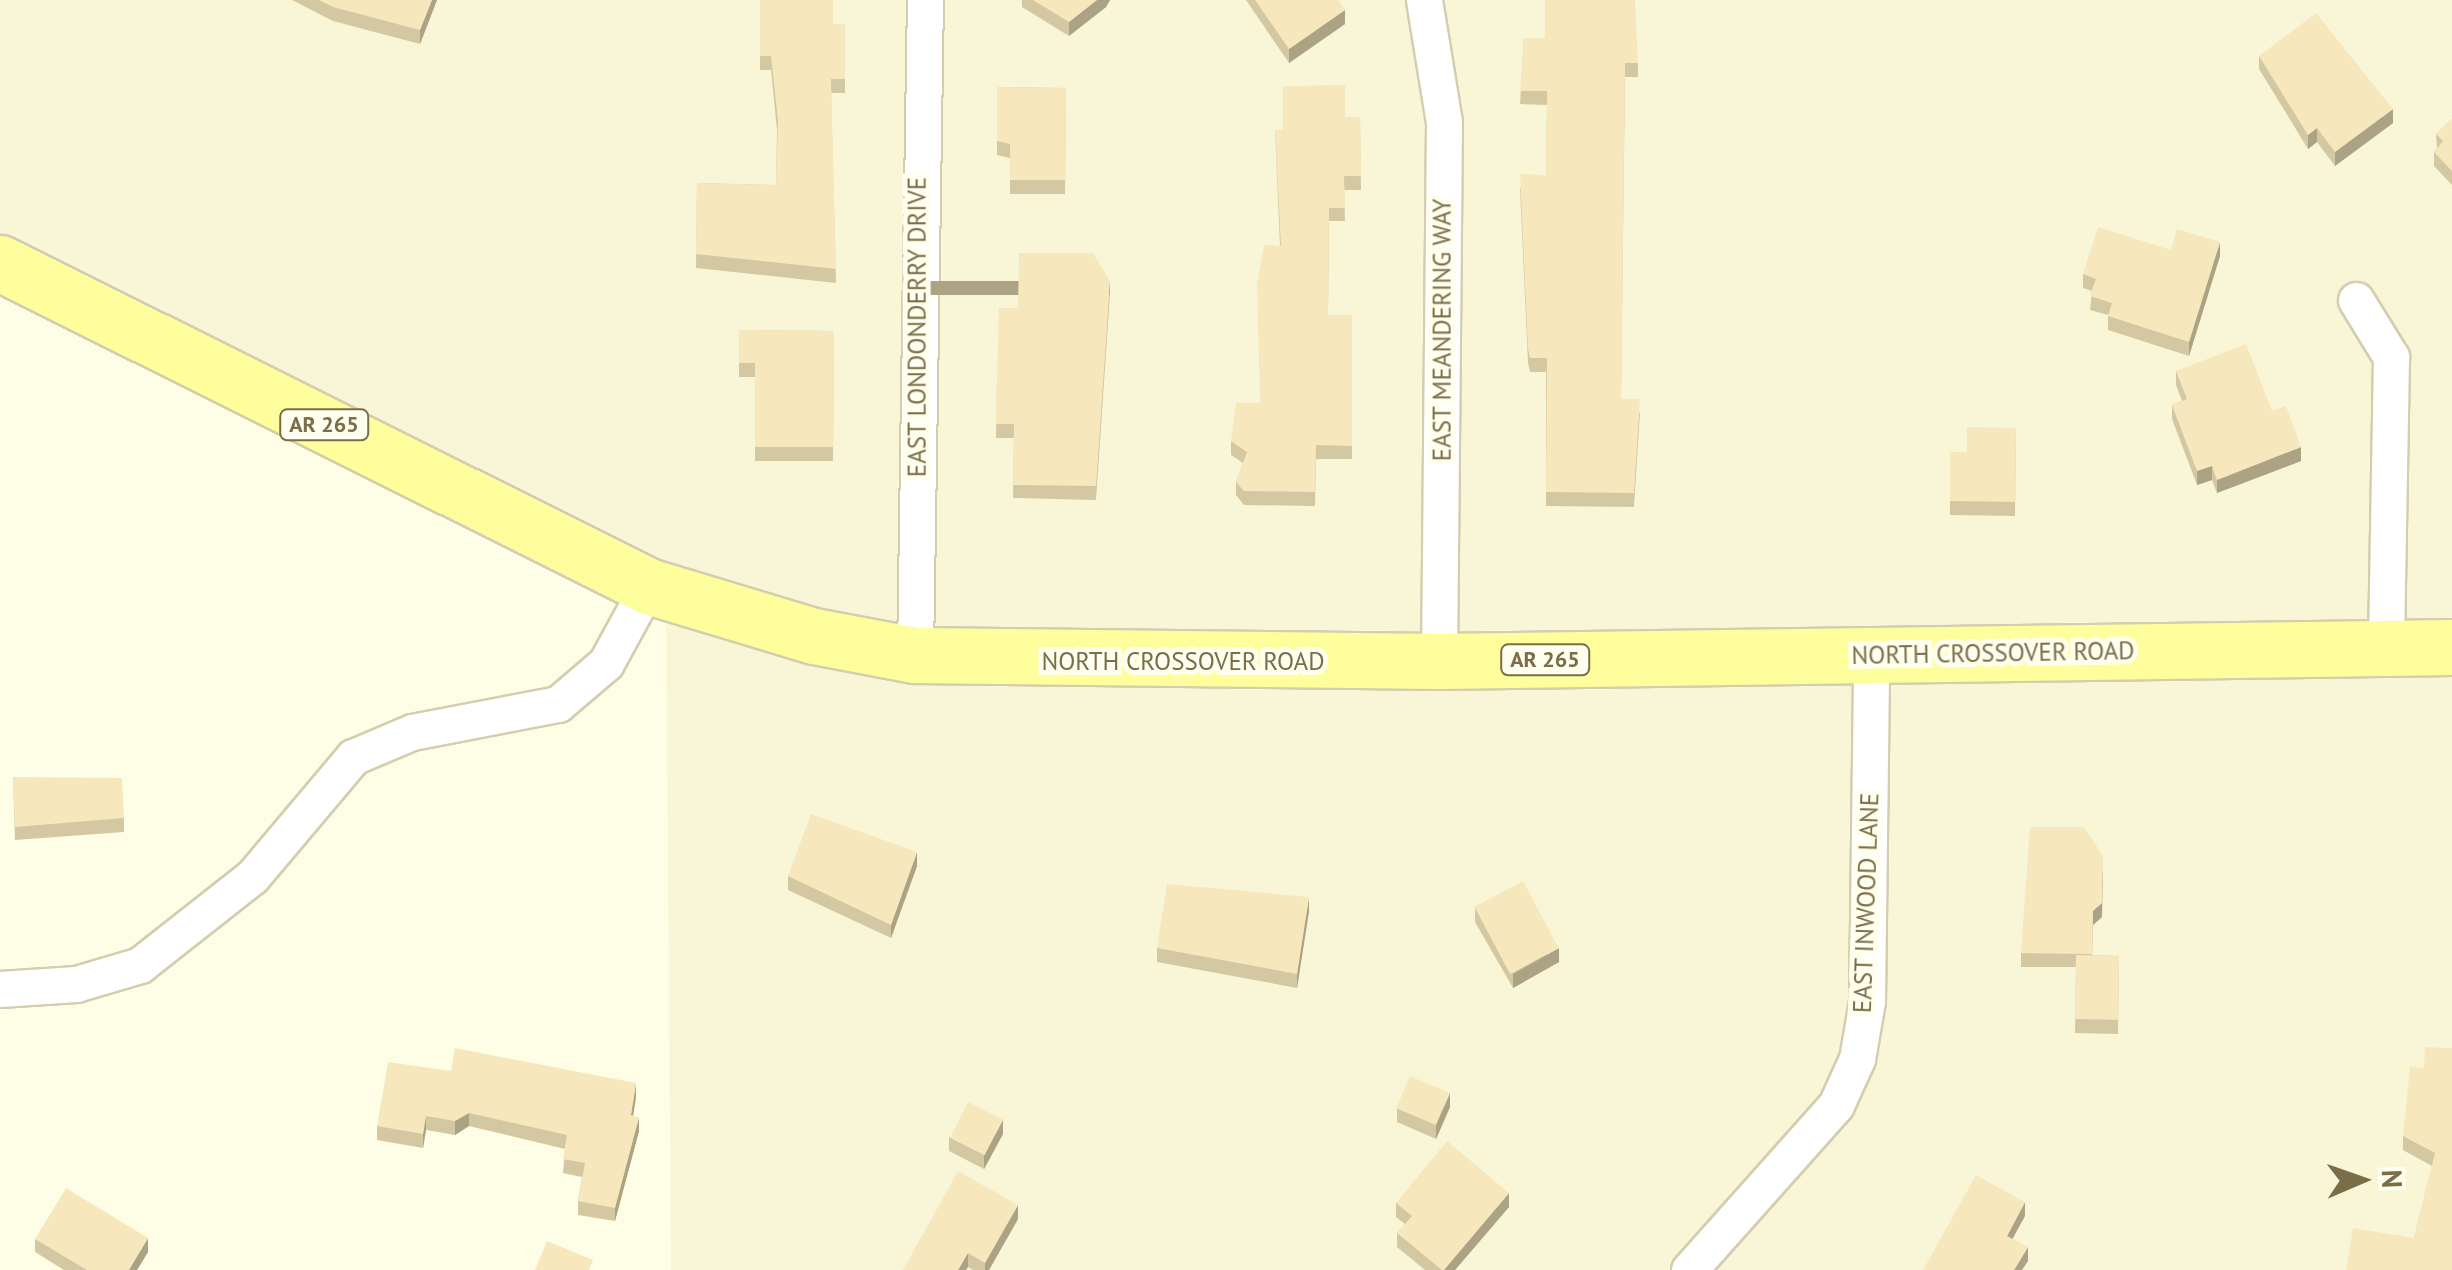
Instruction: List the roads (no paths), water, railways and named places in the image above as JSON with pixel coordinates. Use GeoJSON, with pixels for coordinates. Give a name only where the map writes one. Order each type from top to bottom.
{"type":"FeatureCollection","features":[{"type":"Feature","properties":{"kind":"main road","name":"NORTH CROSSOVER ROAD"},"geometry":{"type":"LineString","coordinates":[[0,263],[648,586],[814,636],[915,655],[1439,661],[2452,647]]}},
{"type":"Feature","properties":{"kind":"street","name":"EAST LONDONDERRY DRIVE"},"geometry":{"type":"LineString","coordinates":[[915,655],[925,0]]}},
{"type":"Feature","properties":{"kind":"street","name":"EAST MEANDERING WAY"},"geometry":{"type":"LineString","coordinates":[[1424,0],[1444,122],[1439,661]]}},
{"type":"Feature","properties":{"kind":"street"},"geometry":{"type":"LineString","coordinates":[[2356,300],[2391,357],[2386,648]]}},
{"type":"Feature","properties":{"kind":"street"},"geometry":{"type":"LineString","coordinates":[[0,990],[140,966],[252,878],[354,756],[412,732],[558,704],[606,663],[648,586]]}},
{"type":"Feature","properties":{"kind":"street","name":"EAST INWOOD LANE"},"geometry":{"type":"LineString","coordinates":[[1689,1270],[1836,1105],[1857,1059],[1866,1002],[1870,655]]}}]}
